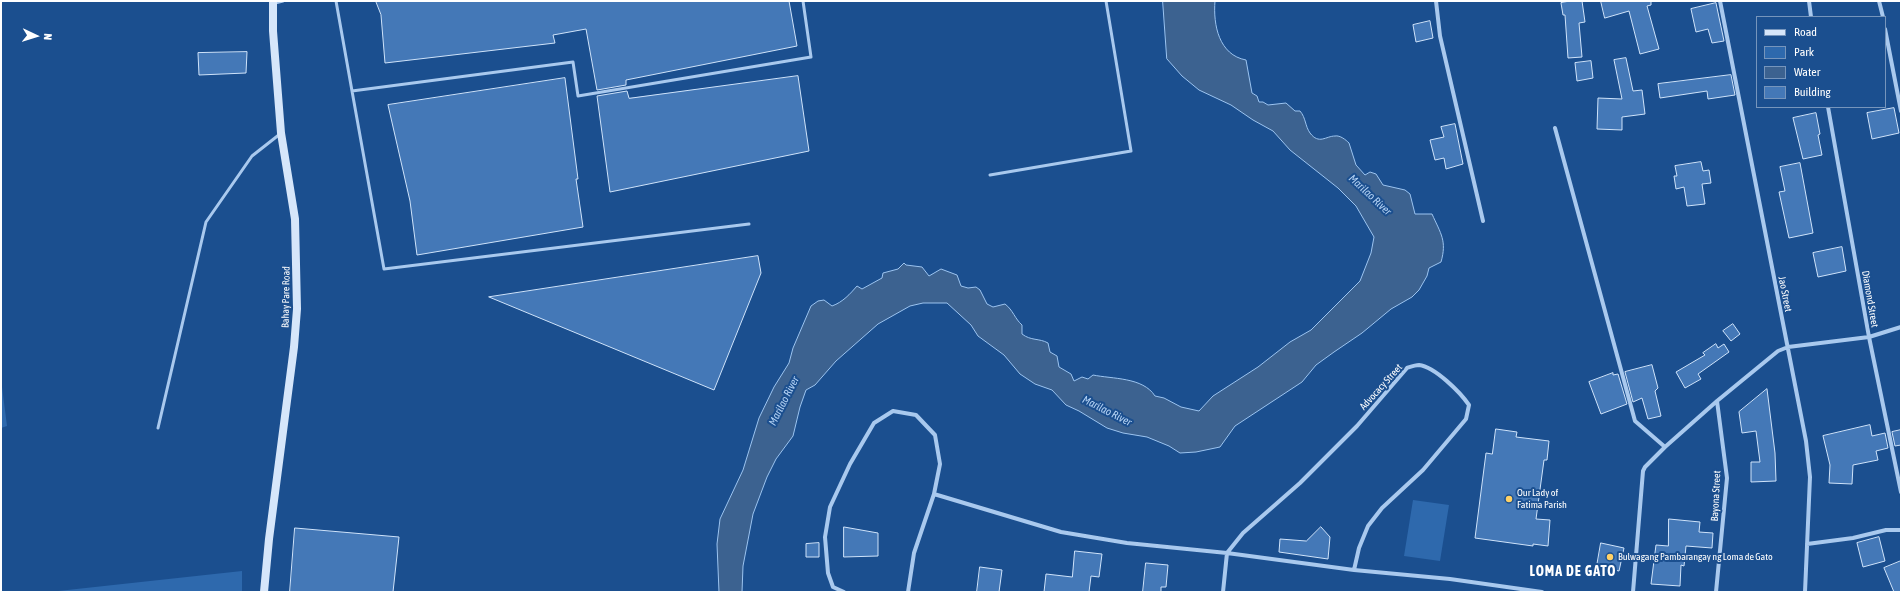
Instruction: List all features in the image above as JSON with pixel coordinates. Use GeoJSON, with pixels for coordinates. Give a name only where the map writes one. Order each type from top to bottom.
{"type":"FeatureCollection","features":[{"type":"Feature","properties":{"kind":"main road","name":"Bahay Pare Road"},"geometry":{"type":"LineString","coordinates":[[264,592],[269,539],[294,347],[297,309],[295,219],[281,132],[273,31],[273,2]]}},
{"type":"Feature","properties":{"kind":"street"},"geometry":{"type":"LineString","coordinates":[[1436,1],[1440,36],[1483,221]]}},
{"type":"Feature","properties":{"kind":"street","name":"Jao Street"},"geometry":{"type":"LineString","coordinates":[[1720,1],[1806,441],[1810,477],[1805,592]]}},
{"type":"Feature","properties":{"kind":"street"},"geometry":{"type":"LineString","coordinates":[[1809,1],[1812,16]]}},
{"type":"Feature","properties":{"kind":"street"},"geometry":{"type":"LineString","coordinates":[[1879,1],[1883,16]]}},
{"type":"Feature","properties":{"kind":"street"},"geometry":{"type":"LineString","coordinates":[[1886,34],[1901,111]]}},
{"type":"Feature","properties":{"kind":"street","name":"Diamond Street"},"geometry":{"type":"LineString","coordinates":[[1828,108],[1869,337],[1901,492]]}},
{"type":"Feature","properties":{"kind":"street"},"geometry":{"type":"LineString","coordinates":[[1555,128],[1635,421],[1665,447]]}},
{"type":"Feature","properties":{"kind":"street"},"geometry":{"type":"LineString","coordinates":[[1633,592],[1643,472],[1665,447],[1778,351],[1788,347],[1869,337],[1901,327]]}},
{"type":"Feature","properties":{"kind":"street","name":"Advocacy Street"},"geometry":{"type":"LineString","coordinates":[[1227,553],[1243,533],[1300,483],[1357,426],[1407,368],[1418,365],[1429,368],[1461,394],[1469,405],[1466,419],[1423,470],[1382,508],[1368,526],[1359,548],[1354,570]]}},
{"type":"Feature","properties":{"kind":"street","name":"Bayona Street"},"geometry":{"type":"LineString","coordinates":[[1716,592],[1727,478],[1717,402]]}},
{"type":"Feature","properties":{"kind":"street"},"geometry":{"type":"LineString","coordinates":[[844,592],[833,587],[828,573],[825,537],[830,507],[850,464],[874,423],[893,411],[916,415],[935,434],[940,464],[934,494],[914,553],[908,592],[904,592]]}},
{"type":"Feature","properties":{"kind":"street"},"geometry":{"type":"LineString","coordinates":[[934,494],[1061,532],[1127,543],[1227,553],[1354,570],[1450,579],[1542,592]]}},
{"type":"Feature","properties":{"kind":"street"},"geometry":{"type":"LineString","coordinates":[[1807,544],[1854,538],[1886,530],[1901,530]]}},
{"type":"Feature","properties":{"kind":"street"},"geometry":{"type":"LineString","coordinates":[[1223,592],[1227,553]]}},
{"type":"Feature","properties":{"kind":"lane"},"geometry":{"type":"LineString","coordinates":[[273,2],[283,1]]}},
{"type":"Feature","properties":{"kind":"lane"},"geometry":{"type":"LineString","coordinates":[[336,1],[384,268],[749,224]]}},
{"type":"Feature","properties":{"kind":"lane"},"geometry":{"type":"LineString","coordinates":[[352,91],[573,62],[578,96],[811,57],[803,1]]}},
{"type":"Feature","properties":{"kind":"lane"},"geometry":{"type":"LineString","coordinates":[[990,175],[1131,151],[1106,1]]}},
{"type":"Feature","properties":{"kind":"lane"},"geometry":{"type":"LineString","coordinates":[[158,428],[206,222],[252,156],[281,132]]}},
{"type":"Feature","properties":{"kind":"green space"},"geometry":{"type":"Polygon","coordinates":[[[1,379],[7,426],[1,428],[1,379]]]}},
{"type":"Feature","properties":{"kind":"green space"},"geometry":{"type":"Polygon","coordinates":[[[1413,500],[1449,505],[1440,561],[1404,556],[1413,500]]]}},
{"type":"Feature","properties":{"kind":"green space"},"geometry":{"type":"Polygon","coordinates":[[[242,571],[242,592],[49,592],[242,571]]]}},
{"type":"Feature","properties":{"kind":"water","name":"Marilao River"},"geometry":{"type":"Polygon","coordinates":[[[1163,1],[1215,1],[1215,20],[1220,38],[1229,52],[1246,60],[1252,93],[1257,96],[1259,102],[1263,102],[1268,105],[1286,103],[1295,111],[1300,111],[1308,130],[1313,137],[1316,139],[1332,136],[1339,136],[1343,138],[1349,143],[1356,165],[1365,175],[1370,172],[1376,174],[1383,185],[1405,190],[1410,194],[1415,214],[1432,214],[1438,227],[1443,243],[1443,255],[1441,262],[1429,268],[1427,276],[1419,290],[1412,297],[1391,309],[1362,333],[1316,365],[1302,382],[1235,426],[1220,447],[1196,452],[1180,453],[1169,446],[1147,437],[1123,433],[1107,428],[1066,405],[1052,390],[1035,384],[1020,374],[1004,355],[978,336],[971,325],[947,303],[923,303],[910,306],[878,324],[836,361],[815,385],[806,390],[793,436],[776,459],[767,477],[753,514],[743,566],[742,592],[719,592],[717,544],[720,519],[743,470],[759,418],[774,387],[789,363],[793,348],[811,306],[818,301],[824,300],[832,306],[846,298],[857,286],[862,289],[882,278],[883,273],[898,269],[904,263],[906,265],[922,267],[929,276],[941,269],[957,275],[961,286],[968,288],[976,287],[980,290],[987,304],[993,307],[1005,304],[1022,325],[1022,334],[1029,338],[1048,343],[1050,352],[1057,356],[1059,367],[1071,374],[1074,381],[1082,377],[1088,379],[1093,375],[1127,380],[1143,385],[1155,396],[1164,398],[1181,407],[1199,411],[1213,396],[1258,367],[1290,342],[1311,330],[1360,281],[1371,253],[1374,237],[1356,206],[1338,188],[1290,150],[1273,131],[1231,105],[1199,90],[1182,76],[1167,59],[1163,1]]]}},
{"type":"Feature","properties":{"kind":"building"},"geometry":{"type":"Polygon","coordinates":[[[376,1],[789,1],[797,46],[626,80],[626,85],[597,90],[586,29],[553,35],[555,43],[385,63],[381,15],[376,1]]]}},
{"type":"Feature","properties":{"kind":"building"},"geometry":{"type":"Polygon","coordinates":[[[1582,1],[1585,22],[1579,23],[1582,57],[1568,58],[1565,15],[1563,15],[1561,3],[1582,1]]]}},
{"type":"Feature","properties":{"kind":"building"},"geometry":{"type":"Polygon","coordinates":[[[1601,1],[1651,1],[1651,5],[1647,6],[1659,49],[1640,54],[1629,11],[1605,18],[1601,1]]]}},
{"type":"Feature","properties":{"kind":"building"},"geometry":{"type":"Polygon","coordinates":[[[1716,3],[1724,41],[1712,43],[1708,29],[1696,32],[1691,9],[1716,3]]]}},
{"type":"Feature","properties":{"kind":"building"},"geometry":{"type":"Polygon","coordinates":[[[1430,21],[1433,38],[1416,42],[1413,25],[1430,21]]]}},
{"type":"Feature","properties":{"kind":"building"},"geometry":{"type":"Polygon","coordinates":[[[247,52],[246,73],[199,75],[198,53],[247,52]]]}},
{"type":"Feature","properties":{"kind":"building"},"geometry":{"type":"Polygon","coordinates":[[[1626,58],[1633,91],[1642,90],[1645,114],[1622,117],[1622,130],[1597,129],[1598,98],[1622,99],[1614,60],[1626,58]]]}},
{"type":"Feature","properties":{"kind":"building"},"geometry":{"type":"Polygon","coordinates":[[[1591,61],[1593,78],[1577,81],[1575,63],[1591,61]]]}},
{"type":"Feature","properties":{"kind":"building"},"geometry":{"type":"Polygon","coordinates":[[[1731,75],[1735,95],[1708,99],[1707,91],[1660,98],[1658,84],[1731,75]]]}},
{"type":"Feature","properties":{"kind":"building"},"geometry":{"type":"Polygon","coordinates":[[[798,76],[809,151],[610,192],[597,96],[627,91],[629,98],[798,76]]]}},
{"type":"Feature","properties":{"kind":"building"},"geometry":{"type":"Polygon","coordinates":[[[565,78],[583,227],[417,255],[410,201],[388,105],[565,78]]]}},
{"type":"Feature","properties":{"kind":"building"},"geometry":{"type":"Polygon","coordinates":[[[1894,108],[1899,133],[1872,139],[1867,113],[1894,108]]]}},
{"type":"Feature","properties":{"kind":"building"},"geometry":{"type":"Polygon","coordinates":[[[1816,113],[1822,155],[1803,159],[1793,118],[1816,113]]]}},
{"type":"Feature","properties":{"kind":"building"},"geometry":{"type":"Polygon","coordinates":[[[1455,124],[1463,164],[1446,169],[1444,158],[1435,160],[1430,140],[1444,137],[1441,127],[1455,124]]]}},
{"type":"Feature","properties":{"kind":"building"},"geometry":{"type":"Polygon","coordinates":[[[1701,162],[1703,171],[1709,170],[1711,183],[1702,184],[1705,204],[1687,206],[1684,187],[1676,189],[1674,176],[1677,176],[1675,166],[1701,162]]]}},
{"type":"Feature","properties":{"kind":"building"},"geometry":{"type":"Polygon","coordinates":[[[1800,163],[1813,233],[1789,238],[1779,192],[1785,191],[1780,167],[1800,163]]]}},
{"type":"Feature","properties":{"kind":"building"},"geometry":{"type":"Polygon","coordinates":[[[1842,247],[1846,271],[1818,277],[1813,253],[1842,247]]]}},
{"type":"Feature","properties":{"kind":"building"},"geometry":{"type":"Polygon","coordinates":[[[758,256],[761,273],[714,390],[489,297],[758,256]]]}},
{"type":"Feature","properties":{"kind":"building"},"geometry":{"type":"Polygon","coordinates":[[[1733,324],[1740,334],[1731,341],[1723,331],[1733,324]]]}},
{"type":"Feature","properties":{"kind":"building"},"geometry":{"type":"Polygon","coordinates":[[[1716,344],[1718,348],[1724,344],[1729,352],[1698,374],[1701,379],[1685,388],[1676,372],[1705,355],[1703,353],[1716,344]]]}},
{"type":"Feature","properties":{"kind":"building"},"geometry":{"type":"Polygon","coordinates":[[[1652,365],[1658,388],[1655,391],[1661,416],[1648,419],[1642,398],[1633,402],[1625,372],[1652,365]]]}},
{"type":"Feature","properties":{"kind":"building"},"geometry":{"type":"Polygon","coordinates":[[[1613,373],[1613,375],[1618,374],[1627,404],[1601,414],[1589,382],[1613,373]]]}},
{"type":"Feature","properties":{"kind":"building"},"geometry":{"type":"Polygon","coordinates":[[[1767,389],[1775,453],[1776,481],[1751,482],[1751,462],[1760,462],[1756,431],[1742,433],[1739,412],[1767,389]]]}},
{"type":"Feature","properties":{"kind":"building"},"geometry":{"type":"Polygon","coordinates":[[[1870,425],[1872,436],[1885,433],[1888,448],[1876,451],[1878,460],[1853,465],[1852,484],[1829,483],[1830,465],[1823,436],[1870,425]]]}},
{"type":"Feature","properties":{"kind":"building","name":"Our Lady of Fatima Parish"},"geometry":{"type":"Polygon","coordinates":[[[1496,429],[1517,432],[1516,437],[1549,441],[1547,460],[1544,460],[1536,519],[1550,520],[1548,546],[1533,544],[1533,546],[1475,538],[1486,453],[1492,454],[1496,429]]]}},
{"type":"Feature","properties":{"kind":"building"},"geometry":{"type":"Polygon","coordinates":[[[1901,430],[1901,445],[1895,446],[1892,432],[1901,430]]]}},
{"type":"Feature","properties":{"kind":"building"},"geometry":{"type":"Polygon","coordinates":[[[1669,519],[1700,522],[1699,532],[1713,533],[1712,548],[1686,546],[1684,566],[1681,565],[1680,586],[1651,584],[1656,545],[1668,546],[1669,519]]]}},
{"type":"Feature","properties":{"kind":"building"},"geometry":{"type":"Polygon","coordinates":[[[844,527],[878,533],[878,556],[844,557],[844,527]]]}},
{"type":"Feature","properties":{"kind":"building"},"geometry":{"type":"Polygon","coordinates":[[[1321,527],[1330,537],[1328,559],[1279,552],[1280,539],[1306,541],[1321,527]]]}},
{"type":"Feature","properties":{"kind":"building"},"geometry":{"type":"Polygon","coordinates":[[[295,528],[399,537],[393,592],[290,592],[295,528]]]}},
{"type":"Feature","properties":{"kind":"building"},"geometry":{"type":"Polygon","coordinates":[[[1879,537],[1885,561],[1863,567],[1857,543],[1879,537]]]}},
{"type":"Feature","properties":{"kind":"building"},"geometry":{"type":"Polygon","coordinates":[[[819,543],[819,557],[806,557],[806,544],[819,543]]]}},
{"type":"Feature","properties":{"kind":"building","name":"Bulwagang Pambarangay ng Loma de Gato"},"geometry":{"type":"Polygon","coordinates":[[[1601,543],[1624,548],[1619,571],[1597,566],[1601,543]]]}},
{"type":"Feature","properties":{"kind":"building"},"geometry":{"type":"Polygon","coordinates":[[[1075,551],[1102,554],[1099,577],[1091,576],[1089,592],[1044,592],[1046,574],[1072,577],[1075,551]]]}},
{"type":"Feature","properties":{"kind":"building"},"geometry":{"type":"Polygon","coordinates":[[[1901,561],[1901,592],[1894,592],[1884,568],[1901,561]]]}},
{"type":"Feature","properties":{"kind":"building"},"geometry":{"type":"Polygon","coordinates":[[[1146,563],[1168,565],[1166,587],[1161,587],[1161,592],[1143,592],[1146,563]]]}},
{"type":"Feature","properties":{"kind":"building"},"geometry":{"type":"Polygon","coordinates":[[[980,567],[1002,570],[999,592],[977,592],[980,567]]]}},
{"type":"Feature","properties":{"kind":"place","name":"Our Lady of Fatima Parish"},"geometry":{"type":"Point","coordinates":[1509,499]}},
{"type":"Feature","properties":{"kind":"place","name":"Bulwagang Pambarangay ng Loma de Gato"},"geometry":{"type":"Point","coordinates":[1610,557]}},
{"type":"Feature","properties":{"kind":"district","name":"LOMA DE GATO"},"geometry":{"type":"Point","coordinates":[1573,572]}}]}
